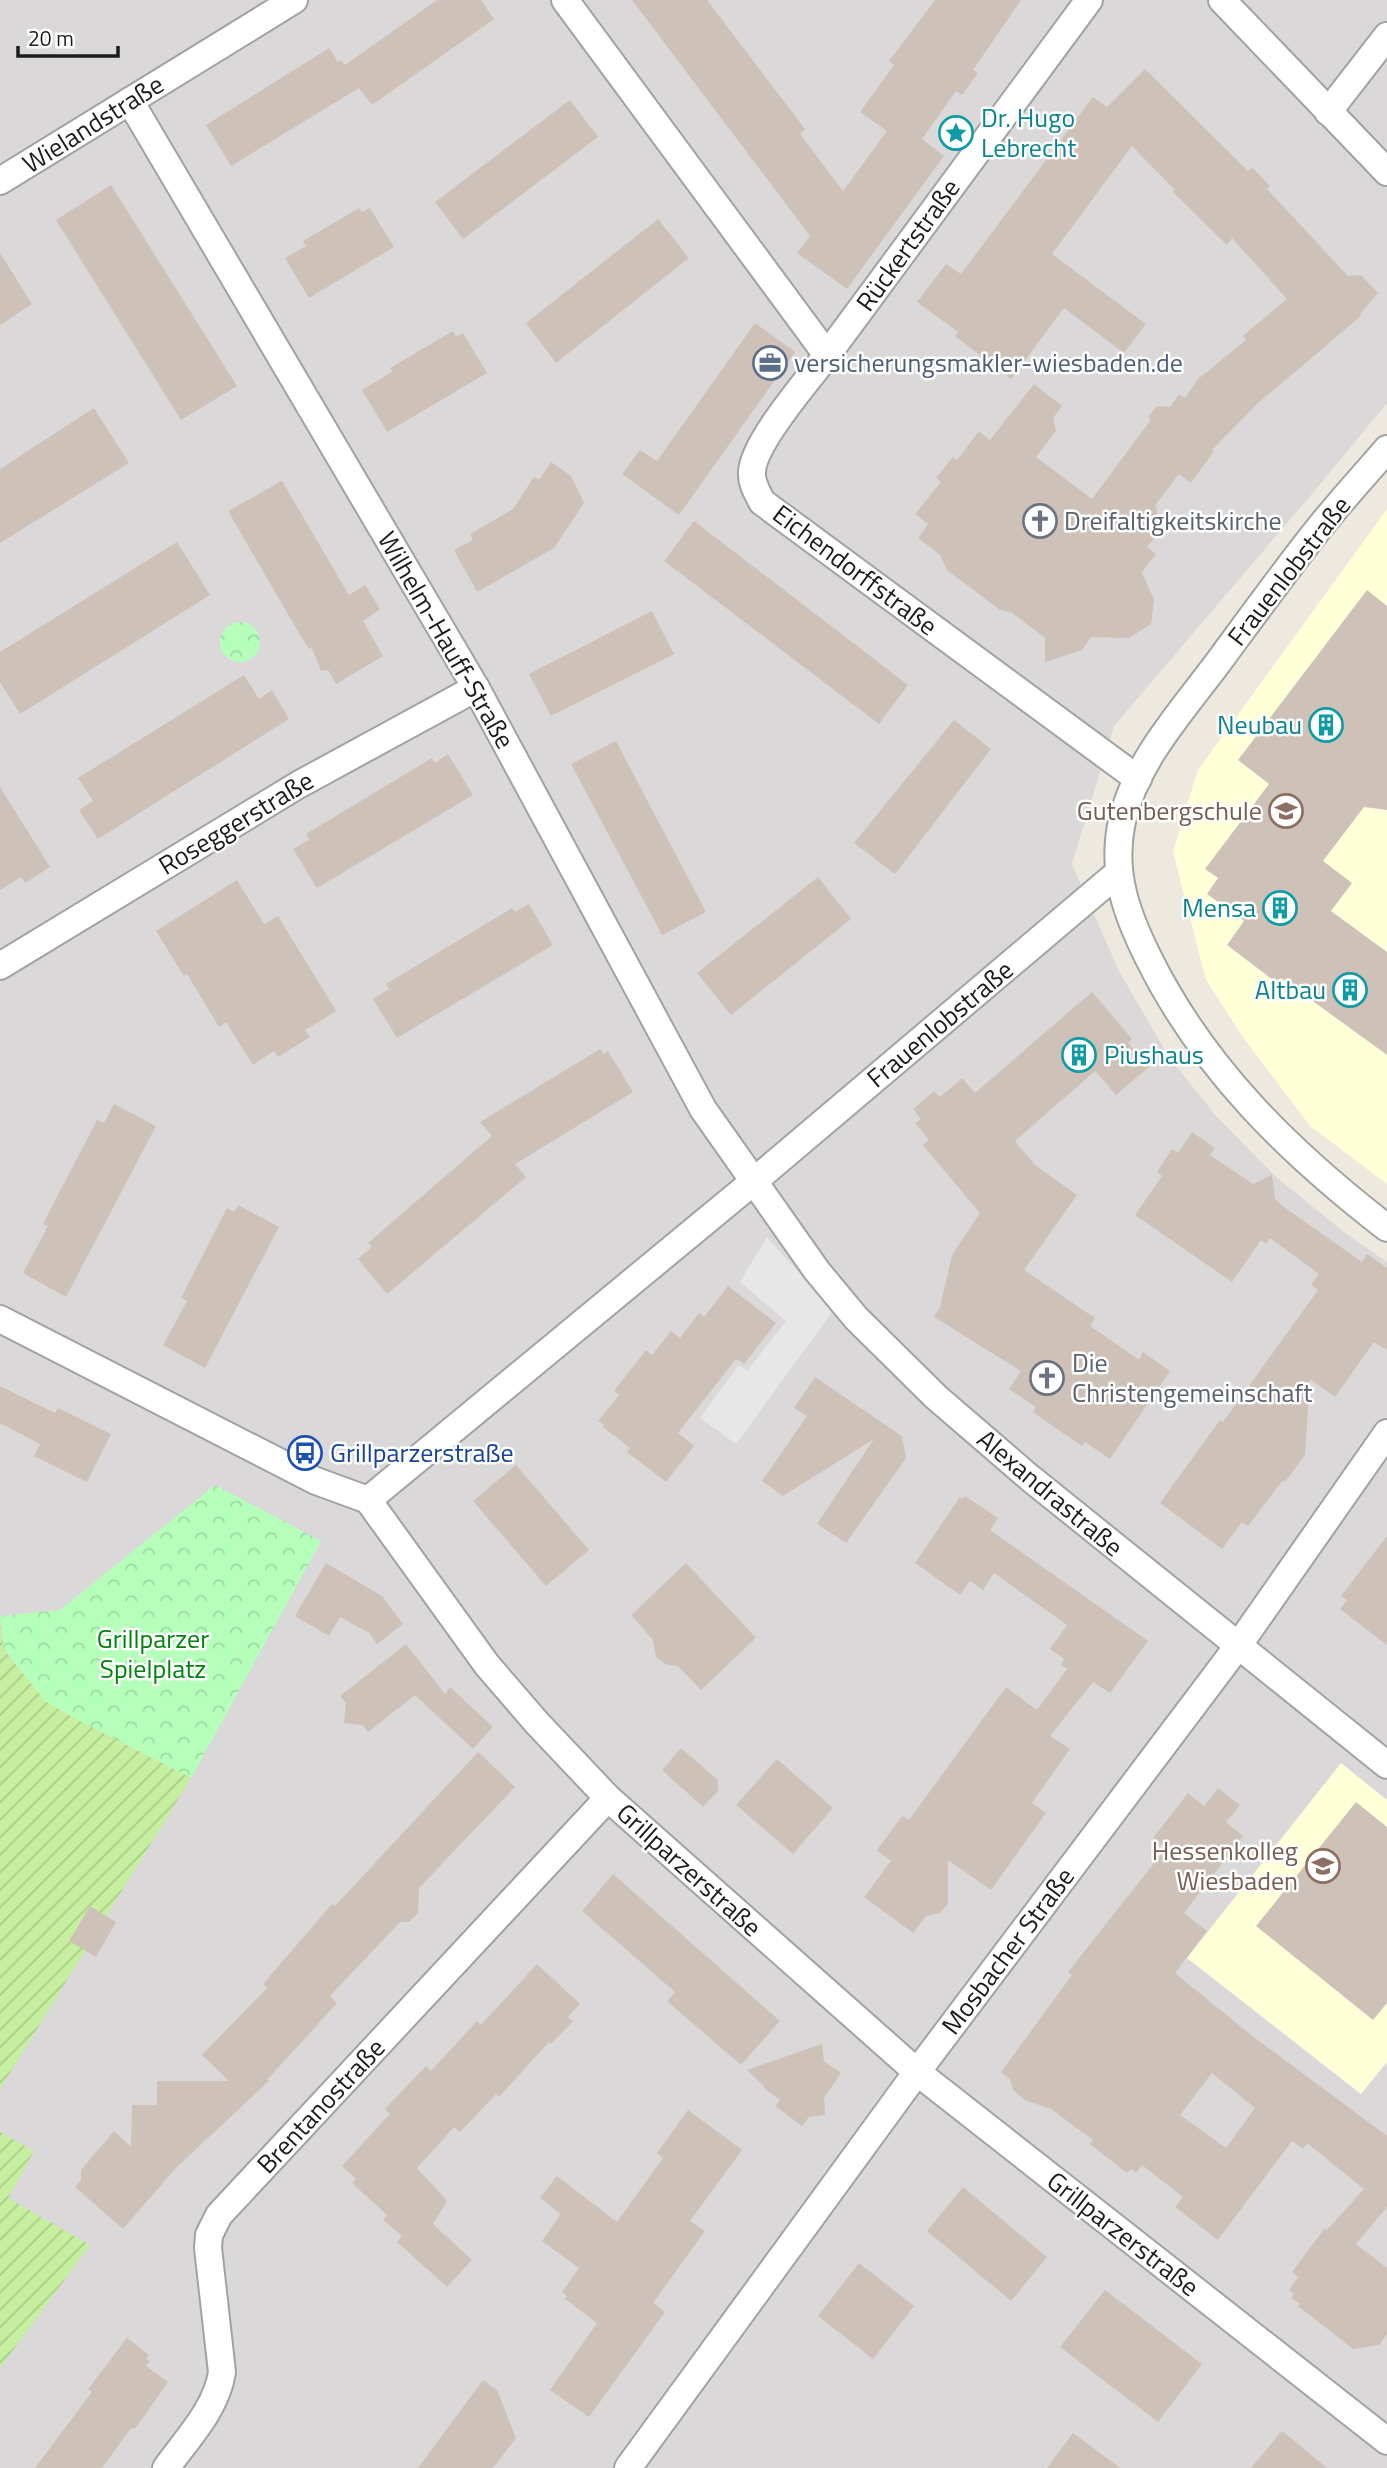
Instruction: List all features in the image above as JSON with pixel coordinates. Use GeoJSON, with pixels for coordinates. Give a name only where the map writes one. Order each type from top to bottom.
{"type":"FeatureCollection","features":[{"type":"Feature","properties":{"kind":"street","name":"Wielandstraße"},"geometry":{"type":"LineString","coordinates":[[0,181],[294,0]]}},
{"type":"Feature","properties":{"kind":"street"},"geometry":{"type":"LineString","coordinates":[[565,0],[827,355]]}},
{"type":"Feature","properties":{"kind":"street","name":"Rückertstraße"},"geometry":{"type":"LineString","coordinates":[[827,355],[1089,0]]}},
{"type":"Feature","properties":{"kind":"street"},"geometry":{"type":"LineString","coordinates":[[1222,0],[1387,172]]}},
{"type":"Feature","properties":{"kind":"street"},"geometry":{"type":"LineString","coordinates":[[1328,112],[1387,36]]}},
{"type":"Feature","properties":{"kind":"street","name":"Wilhelm-Hauff-Straße"},"geometry":{"type":"LineString","coordinates":[[130,101],[476,688],[696,1098],[753,1182]]}},
{"type":"Feature","properties":{"kind":"street","name":"Eichendorffstraße"},"geometry":{"type":"LineString","coordinates":[[827,355],[757,449],[751,474],[754,488],[762,502],[1138,779]]}},
{"type":"Feature","properties":{"kind":"street","name":"Frauenlobstraße"},"geometry":{"type":"LineString","coordinates":[[368,1500],[753,1182],[1118,873],[1121,825],[1138,779],[1162,738],[1313,536],[1387,449]]}},
{"type":"Feature","properties":{"kind":"street","name":"Roseggerstraße"},"geometry":{"type":"LineString","coordinates":[[0,966],[289,790],[476,688]]}},
{"type":"Feature","properties":{"kind":"street"},"geometry":{"type":"LineString","coordinates":[[1118,873],[1127,909],[1161,984],[1212,1061],[1299,1156],[1387,1228]]}},
{"type":"Feature","properties":{"kind":"street","name":"Alexandrastraße"},"geometry":{"type":"LineString","coordinates":[[753,1182],[839,1298],[936,1397],[1030,1478],[1387,1765]]}},
{"type":"Feature","properties":{"kind":"street"},"geometry":{"type":"LineString","coordinates":[[0,1319],[316,1481],[368,1500]]}},
{"type":"Feature","properties":{"kind":"street","name":"Mosbacher Straße"},"geometry":{"type":"LineString","coordinates":[[628,2468],[917,2072],[1238,1646],[1387,1433]]}},
{"type":"Feature","properties":{"kind":"street","name":"Grillparzerstraße"},"geometry":{"type":"LineString","coordinates":[[368,1500],[487,1665],[608,1798],[917,2072],[1387,2441]]}},
{"type":"Feature","properties":{"kind":"street","name":"Brentanostraße"},"geometry":{"type":"LineString","coordinates":[[166,2468],[205,2414],[221,2381],[208,2248],[209,2235],[219,2215],[608,1798]]}},
{"type":"Feature","properties":{"kind":"shaded area"},"geometry":{"type":"Polygon","coordinates":[[[0,0],[1387,0],[1387,403],[1114,726],[1072,864],[1119,971],[1169,1057],[1216,1116],[1275,1176],[1345,1233],[1387,1262],[1387,2468],[0,2468],[0,0]]]}},
{"type":"Feature","properties":{"kind":"shaded area","name":"Gutenbergschule"},"geometry":{"type":"Polygon","coordinates":[[[1387,509],[1387,1184],[1310,1126],[1245,1040],[1206,980],[1173,852],[1198,770],[1387,509]]]}},
{"type":"Feature","properties":{"kind":"shaded area"},"geometry":{"type":"Polygon","coordinates":[[[767,1237],[833,1311],[736,1444],[700,1418],[739,1365],[747,1371],[786,1321],[740,1282],[767,1237]]]}},
{"type":"Feature","properties":{"kind":"shaded area","name":"Hessenkolleg Wiesbaden"},"geometry":{"type":"Polygon","coordinates":[[[1341,1763],[1387,1800],[1387,2062],[1361,2094],[1187,1958],[1341,1763]]]}},
{"type":"Feature","properties":{"kind":"green space"},"geometry":{"type":"Polygon","coordinates":[[[240,622],[254,628],[260,642],[254,656],[240,662],[226,656],[220,642],[226,628],[240,622]]]}},
{"type":"Feature","properties":{"kind":"green space","name":"Grillparzer Spielplatz"},"geometry":{"type":"Polygon","coordinates":[[[215,1485],[321,1541],[191,1778],[45,1701],[4,1649],[0,1616],[60,1610],[215,1485]]]}},
{"type":"Feature","properties":{"kind":"green space"},"geometry":{"type":"Polygon","coordinates":[[[0,1623],[4,1650],[45,1701],[191,1778],[0,2089],[0,1623]]]}},
{"type":"Feature","properties":{"kind":"green space"},"geometry":{"type":"Polygon","coordinates":[[[0,2132],[34,2151],[8,2198],[90,2245],[0,2368],[0,2132]]]}},
{"type":"Feature","properties":{"kind":"building"},"geometry":{"type":"Polygon","coordinates":[[[437,0],[481,0],[494,19],[372,105],[359,88],[231,166],[206,125],[329,48],[338,62],[341,60],[345,65],[437,0]]]}},
{"type":"Feature","properties":{"kind":"building"},"geometry":{"type":"Polygon","coordinates":[[[632,0],[707,0],[805,129],[800,134],[843,191],[887,131],[860,112],[894,65],[889,61],[935,0],[1021,0],[973,70],[978,73],[962,95],[956,91],[922,139],[944,156],[847,289],[797,253],[810,236],[632,0]]]}},
{"type":"Feature","properties":{"kind":"building"},"geometry":{"type":"Polygon","coordinates":[[[1145,69],[1248,171],[1252,167],[1270,186],[1267,189],[1348,276],[1361,275],[1378,293],[1361,316],[1257,404],[1212,450],[1214,451],[1191,483],[1179,474],[1156,504],[1159,532],[1147,547],[1156,554],[1142,572],[1154,600],[1151,624],[1129,638],[1091,637],[1082,650],[1045,662],[1045,638],[1011,612],[1000,610],[947,570],[940,555],[918,538],[928,524],[915,514],[941,482],[936,478],[953,457],[957,460],[979,431],[990,440],[1034,384],[1062,406],[1053,418],[1056,431],[1036,457],[1092,499],[1150,421],[1149,416],[1157,406],[1170,407],[1179,394],[1185,398],[1198,379],[1246,340],[1243,336],[1287,299],[1232,238],[1227,245],[1173,192],[1175,190],[1132,146],[1052,254],[1146,324],[1124,353],[1064,308],[1011,379],[955,336],[958,332],[917,302],[946,264],[961,274],[1093,97],[1107,107],[1145,69]]]}},
{"type":"Feature","properties":{"kind":"building"},"geometry":{"type":"Polygon","coordinates":[[[570,100],[598,137],[463,239],[435,202],[570,100]]]}},
{"type":"Feature","properties":{"kind":"building"},"geometry":{"type":"Polygon","coordinates":[[[111,185],[237,386],[181,420],[56,220],[111,185]]]}},
{"type":"Feature","properties":{"kind":"building"},"geometry":{"type":"Polygon","coordinates":[[[359,208],[362,212],[370,208],[394,247],[309,298],[285,258],[306,246],[303,241],[359,208]]]}},
{"type":"Feature","properties":{"kind":"building"},"geometry":{"type":"Polygon","coordinates":[[[658,219],[689,258],[556,363],[526,323],[658,219]]]}},
{"type":"Feature","properties":{"kind":"building"},"geometry":{"type":"Polygon","coordinates":[[[0,253],[32,304],[0,325],[0,253]]]}},
{"type":"Feature","properties":{"kind":"building"},"geometry":{"type":"Polygon","coordinates":[[[755,323],[795,352],[679,515],[622,474],[640,450],[657,461],[755,323]]]}},
{"type":"Feature","properties":{"kind":"building"},"geometry":{"type":"Polygon","coordinates":[[[453,331],[456,337],[463,333],[487,373],[387,432],[362,390],[392,372],[390,368],[453,331]]]}},
{"type":"Feature","properties":{"kind":"building"},"geometry":{"type":"Polygon","coordinates":[[[94,408],[129,463],[0,543],[0,469],[94,408]]]}},
{"type":"Feature","properties":{"kind":"building"},"geometry":{"type":"Polygon","coordinates":[[[551,462],[571,476],[584,503],[554,548],[477,592],[454,550],[473,540],[470,534],[513,509],[534,477],[539,480],[551,462]]]}},
{"type":"Feature","properties":{"kind":"building"},"geometry":{"type":"Polygon","coordinates":[[[282,481],[349,595],[365,585],[380,609],[363,621],[383,656],[336,684],[328,670],[321,671],[312,648],[309,649],[296,628],[228,511],[282,481]]]}},
{"type":"Feature","properties":{"kind":"building"},"geometry":{"type":"Polygon","coordinates":[[[694,521],[908,685],[879,724],[664,561],[694,521]]]}},
{"type":"Feature","properties":{"kind":"building"},"geometry":{"type":"Polygon","coordinates":[[[177,542],[210,595],[20,714],[0,682],[0,652],[177,542]]]}},
{"type":"Feature","properties":{"kind":"building"},"geometry":{"type":"Polygon","coordinates":[[[1367,590],[1387,606],[1387,810],[1364,807],[1323,861],[1352,883],[1331,911],[1387,952],[1387,1055],[1281,978],[1277,983],[1227,945],[1244,921],[1207,894],[1218,878],[1205,869],[1269,784],[1238,760],[1367,590]]]}},
{"type":"Feature","properties":{"kind":"building"},"geometry":{"type":"Polygon","coordinates":[[[652,611],[674,654],[551,716],[529,674],[652,611]]]}},
{"type":"Feature","properties":{"kind":"building"},"geometry":{"type":"Polygon","coordinates":[[[244,675],[259,699],[272,690],[289,719],[98,839],[79,810],[93,801],[78,778],[244,675]]]}},
{"type":"Feature","properties":{"kind":"building"},"geometry":{"type":"Polygon","coordinates":[[[954,720],[991,749],[895,874],[854,843],[954,720]]]}},
{"type":"Feature","properties":{"kind":"building"},"geometry":{"type":"Polygon","coordinates":[[[616,741],[706,912],[662,935],[571,764],[616,741]]]}},
{"type":"Feature","properties":{"kind":"building"},"geometry":{"type":"Polygon","coordinates":[[[448,754],[473,795],[317,888],[293,849],[309,840],[306,834],[432,758],[435,763],[448,754]]]}},
{"type":"Feature","properties":{"kind":"building"},"geometry":{"type":"Polygon","coordinates":[[[0,787],[50,867],[25,883],[21,877],[0,890],[0,787]]]}},
{"type":"Feature","properties":{"kind":"building"},"geometry":{"type":"Polygon","coordinates":[[[818,877],[851,919],[731,1015],[697,973],[818,877]]]}},
{"type":"Feature","properties":{"kind":"building"},"geometry":{"type":"Polygon","coordinates":[[[237,880],[264,924],[278,916],[336,1011],[305,1030],[310,1037],[278,1057],[274,1051],[253,1065],[226,1022],[219,1027],[187,974],[184,976],[156,931],[237,880]]]}},
{"type":"Feature","properties":{"kind":"building"},"geometry":{"type":"Polygon","coordinates":[[[529,904],[553,945],[397,1038],[373,999],[389,989],[386,984],[512,908],[515,912],[529,904]]]}},
{"type":"Feature","properties":{"kind":"building"},"geometry":{"type":"Polygon","coordinates":[[[1092,992],[1132,1039],[1128,1043],[1149,1067],[1116,1095],[1095,1071],[1015,1141],[1035,1165],[1077,1195],[1024,1270],[1095,1318],[1090,1326],[1139,1360],[1143,1352],[1170,1371],[1110,1459],[1085,1442],[1082,1446],[1057,1429],[1033,1412],[1036,1407],[1009,1389],[1021,1371],[934,1317],[940,1307],[952,1255],[980,1213],[923,1145],[929,1140],[915,1123],[921,1119],[913,1109],[934,1091],[940,1097],[962,1078],[975,1093],[1092,992]]]}},
{"type":"Feature","properties":{"kind":"building"},"geometry":{"type":"Polygon","coordinates":[[[600,1049],[604,1054],[608,1051],[633,1092],[515,1164],[526,1177],[387,1294],[358,1259],[372,1247],[368,1243],[492,1136],[480,1122],[600,1049]]]}},
{"type":"Feature","properties":{"kind":"building"},"geometry":{"type":"Polygon","coordinates":[[[114,1104],[156,1126],[66,1297],[23,1273],[48,1226],[43,1224],[97,1120],[104,1123],[114,1104]]]}},
{"type":"Feature","properties":{"kind":"building"},"geometry":{"type":"Polygon","coordinates":[[[1192,1132],[1215,1148],[1210,1155],[1253,1184],[1272,1175],[1275,1199],[1284,1207],[1362,1262],[1367,1254],[1387,1268],[1387,1350],[1374,1342],[1335,1397],[1310,1379],[1305,1455],[1248,1526],[1242,1522],[1222,1549],[1160,1503],[1220,1420],[1223,1422],[1318,1290],[1311,1285],[1319,1274],[1270,1238],[1266,1244],[1261,1240],[1232,1282],[1135,1215],[1162,1176],[1157,1172],[1172,1149],[1178,1153],[1192,1132]]]}},
{"type":"Feature","properties":{"kind":"building"},"geometry":{"type":"Polygon","coordinates":[[[238,1205],[279,1227],[205,1368],[163,1345],[187,1301],[181,1298],[227,1208],[234,1212],[238,1205]]]}},
{"type":"Feature","properties":{"kind":"building"},"geometry":{"type":"Polygon","coordinates":[[[728,1286],[776,1323],[744,1364],[736,1359],[678,1433],[694,1446],[666,1482],[627,1452],[630,1448],[598,1421],[619,1395],[614,1391],[646,1350],[652,1355],[671,1331],[680,1338],[699,1313],[704,1317],[728,1286]]]}},
{"type":"Feature","properties":{"kind":"building"},"geometry":{"type":"Polygon","coordinates":[[[815,1377],[902,1436],[906,1458],[846,1543],[817,1524],[874,1439],[783,1496],[762,1481],[807,1416],[794,1408],[815,1377]]]}},
{"type":"Feature","properties":{"kind":"building"},"geometry":{"type":"Polygon","coordinates":[[[0,1386],[55,1413],[58,1408],[111,1434],[87,1482],[34,1456],[40,1444],[0,1423],[0,1386]]]}},
{"type":"Feature","properties":{"kind":"building"},"geometry":{"type":"Polygon","coordinates":[[[516,1465],[589,1550],[546,1586],[473,1501],[516,1465]]]}},
{"type":"Feature","properties":{"kind":"building"},"geometry":{"type":"Polygon","coordinates":[[[965,1496],[998,1518],[990,1530],[1148,1641],[1110,1693],[1093,1682],[1050,1736],[1070,1749],[1032,1803],[1046,1813],[991,1890],[948,1860],[948,1904],[940,1913],[926,1916],[913,1933],[864,1897],[891,1861],[877,1850],[902,1816],[909,1820],[1006,1687],[1037,1710],[1067,1669],[1061,1665],[1064,1659],[1050,1649],[1067,1625],[994,1573],[983,1590],[970,1581],[960,1595],[915,1563],[960,1497],[962,1499],[965,1496]]]}},
{"type":"Feature","properties":{"kind":"building"},"geometry":{"type":"Polygon","coordinates":[[[1387,1536],[1387,1645],[1340,1609],[1347,1600],[1341,1596],[1387,1536]]]}},
{"type":"Feature","properties":{"kind":"building"},"geometry":{"type":"Polygon","coordinates":[[[326,1563],[382,1596],[403,1624],[377,1644],[369,1633],[340,1617],[329,1636],[295,1616],[326,1563]]]}},
{"type":"Feature","properties":{"kind":"building"},"geometry":{"type":"Polygon","coordinates":[[[686,1563],[756,1638],[701,1690],[678,1666],[667,1665],[656,1657],[653,1640],[631,1615],[686,1563]]]}},
{"type":"Feature","properties":{"kind":"building"},"geometry":{"type":"Polygon","coordinates":[[[406,1644],[445,1694],[450,1687],[493,1727],[473,1749],[415,1695],[368,1732],[363,1725],[344,1723],[346,1703],[340,1696],[406,1644]]]}},
{"type":"Feature","properties":{"kind":"building"},"geometry":{"type":"Polygon","coordinates":[[[681,1748],[718,1780],[718,1791],[703,1807],[662,1770],[681,1748]]]}},
{"type":"Feature","properties":{"kind":"building"},"geometry":{"type":"Polygon","coordinates":[[[478,1752],[515,1787],[419,1888],[418,1913],[409,1922],[400,1922],[330,1996],[337,2003],[267,2080],[270,2080],[176,2168],[123,2229],[75,2187],[81,2180],[81,2170],[114,2131],[131,2147],[132,2105],[157,2105],[157,2081],[229,2081],[202,2055],[267,1988],[263,1984],[332,1904],[335,1906],[478,1752]]]}},
{"type":"Feature","properties":{"kind":"building"},"geometry":{"type":"Polygon","coordinates":[[[777,1759],[833,1808],[793,1854],[736,1805],[777,1759]]]}},
{"type":"Feature","properties":{"kind":"building"},"geometry":{"type":"Polygon","coordinates":[[[1218,1788],[1240,1805],[1226,1822],[1243,1836],[1184,1913],[1207,1931],[1175,1973],[1251,2035],[1387,2136],[1387,2207],[1356,2244],[1387,2268],[1387,2334],[1379,2345],[1353,2349],[1291,2298],[1294,2294],[1289,2290],[1298,2277],[1292,2272],[1325,2228],[1327,2230],[1364,2189],[1307,2143],[1303,2149],[1292,2141],[1218,2240],[1175,2207],[1183,2197],[1142,2165],[1136,2173],[1131,2169],[1127,2173],[1090,2144],[1093,2140],[1051,2109],[1025,2100],[1013,2090],[1010,2079],[1001,2072],[1072,1975],[1068,1972],[1166,1848],[1153,1838],[1188,1793],[1204,1806],[1218,1788]],[[1212,2073],[1180,2115],[1226,2148],[1255,2108],[1212,2073]]]}},
{"type":"Feature","properties":{"kind":"building"},"geometry":{"type":"Polygon","coordinates":[[[1356,1802],[1387,1827],[1387,2003],[1373,2020],[1256,1926],[1356,1802]]]}},
{"type":"Feature","properties":{"kind":"building"},"geometry":{"type":"Polygon","coordinates":[[[613,1874],[780,2021],[741,2065],[667,2001],[675,1992],[582,1911],[613,1874]]]}},
{"type":"Feature","properties":{"kind":"building"},"geometry":{"type":"Polygon","coordinates":[[[90,1906],[116,1922],[96,1957],[69,1941],[90,1906]]]}},
{"type":"Feature","properties":{"kind":"building"},"geometry":{"type":"Polygon","coordinates":[[[537,1964],[580,2004],[568,2017],[573,2021],[551,2044],[549,2042],[499,2097],[496,2094],[460,2132],[454,2127],[417,2168],[447,2201],[433,2224],[472,2260],[447,2287],[397,2242],[402,2236],[383,2220],[387,2215],[352,2183],[356,2179],[342,2166],[390,2114],[385,2109],[426,2066],[431,2071],[477,2021],[481,2025],[537,1964]]]}},
{"type":"Feature","properties":{"kind":"building"},"geometry":{"type":"Polygon","coordinates":[[[822,2044],[824,2061],[841,2073],[824,2098],[825,2115],[809,2117],[802,2126],[775,2106],[780,2100],[747,2070],[822,2044]]]}},
{"type":"Feature","properties":{"kind":"building"},"geometry":{"type":"Polygon","coordinates":[[[688,2110],[742,2150],[690,2221],[705,2231],[653,2303],[665,2312],[589,2417],[550,2390],[597,2323],[565,2299],[567,2296],[562,2292],[579,2268],[542,2241],[561,2214],[540,2198],[557,2176],[617,2222],[663,2158],[657,2153],[688,2110]]]}},
{"type":"Feature","properties":{"kind":"building"},"geometry":{"type":"Polygon","coordinates":[[[963,2187],[1047,2257],[1011,2301],[927,2231],[963,2187]]]}},
{"type":"Feature","properties":{"kind":"building"},"geometry":{"type":"Polygon","coordinates":[[[859,2263],[914,2306],[873,2359],[818,2316],[859,2263]]]}},
{"type":"Feature","properties":{"kind":"building"},"geometry":{"type":"Polygon","coordinates":[[[1105,2290],[1202,2364],[1158,2422],[1060,2347],[1105,2290]]]}},
{"type":"Feature","properties":{"kind":"building"},"geometry":{"type":"Polygon","coordinates":[[[127,2338],[149,2355],[146,2359],[150,2361],[146,2366],[168,2382],[138,2425],[134,2429],[131,2428],[102,2468],[35,2468],[92,2392],[88,2389],[127,2338]]]}},
{"type":"Feature","properties":{"kind":"building"},"geometry":{"type":"Polygon","coordinates":[[[483,2380],[497,2390],[516,2438],[493,2468],[418,2468],[483,2380]]]}},
{"type":"Feature","properties":{"kind":"building"},"geometry":{"type":"Polygon","coordinates":[[[1282,2431],[1327,2468],[1251,2468],[1282,2431]]]}},
{"type":"Feature","properties":{"kind":"building"},"geometry":{"type":"Polygon","coordinates":[[[1073,2433],[1120,2468],[1047,2468],[1073,2433]]]}},
{"type":"Feature","properties":{"kind":"place","name":"Dr. Hugo Lebrecht"},"geometry":{"type":"Point","coordinates":[956,133]}},
{"type":"Feature","properties":{"kind":"place","name":"versicherungsmakler-wiesbaden.de"},"geometry":{"type":"Point","coordinates":[770,363]}},
{"type":"Feature","properties":{"kind":"place","name":"Dreifaltigkeitskirche"},"geometry":{"type":"Point","coordinates":[1040,521]}},
{"type":"Feature","properties":{"kind":"place","name":"Neubau"},"geometry":{"type":"Point","coordinates":[1326,725]}},
{"type":"Feature","properties":{"kind":"place","name":"Gutenbergschule"},"geometry":{"type":"Point","coordinates":[1286,811]}},
{"type":"Feature","properties":{"kind":"place","name":"Mensa"},"geometry":{"type":"Point","coordinates":[1280,908]}},
{"type":"Feature","properties":{"kind":"place","name":"Altbau"},"geometry":{"type":"Point","coordinates":[1350,990]}},
{"type":"Feature","properties":{"kind":"place","name":"Piushaus"},"geometry":{"type":"Point","coordinates":[1079,1055]}},
{"type":"Feature","properties":{"kind":"place","name":"Die Christengemeinschaft"},"geometry":{"type":"Point","coordinates":[1047,1378]}},
{"type":"Feature","properties":{"kind":"place","name":"Grillparzerstraße"},"geometry":{"type":"Point","coordinates":[305,1453]}},
{"type":"Feature","properties":{"kind":"place","name":"Hessenkolleg Wiesbaden"},"geometry":{"type":"Point","coordinates":[1323,1866]}}]}
